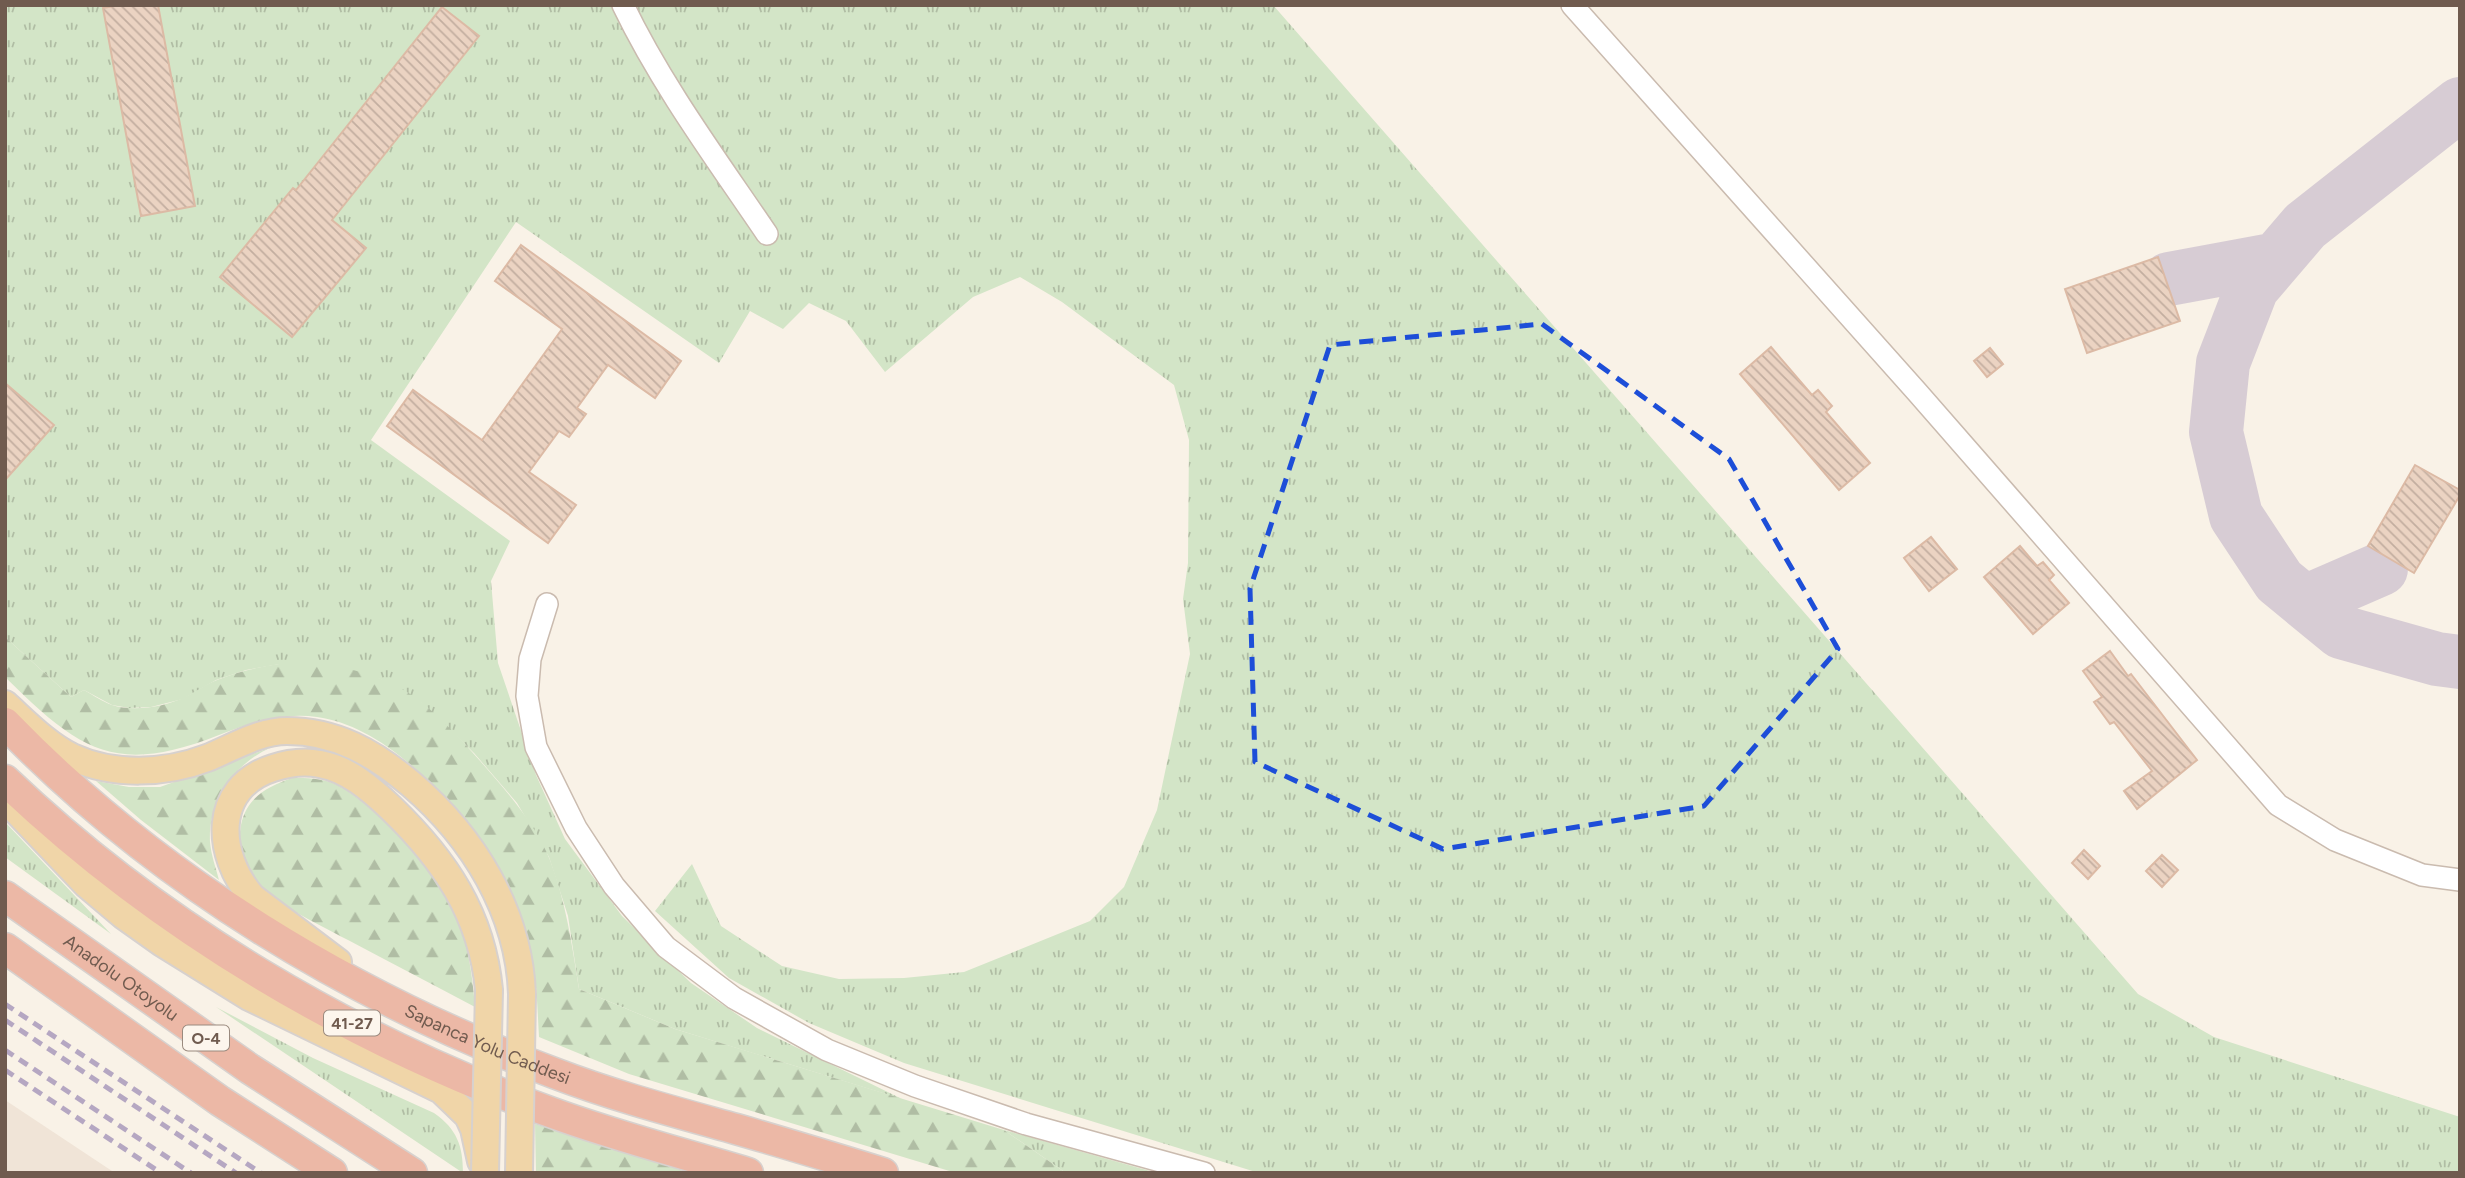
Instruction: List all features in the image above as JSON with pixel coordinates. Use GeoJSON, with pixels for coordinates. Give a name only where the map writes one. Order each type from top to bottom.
{"type":"FeatureCollection","features":[{"type":"Feature","properties":{"kind":"highway","name":"Sapanca Yolu Caddesi"},"geometry":{"type":"LineString","coordinates":[[5,723],[111,820],[208,894],[304,954],[395,1005],[578,1082],[883,1173]]}},
{"type":"Feature","properties":{"kind":"highway","name":"41-27"},"geometry":{"type":"LineString","coordinates":[[5,780],[48,819],[147,899],[226,953],[323,1009],[440,1067],[550,1112],[622,1137],[748,1173]]}},
{"type":"Feature","properties":{"kind":"highway","name":"Anadolu Otoyolu"},"geometry":{"type":"LineString","coordinates":[[5,896],[250,1069],[412,1173]]}},
{"type":"Feature","properties":{"kind":"highway","name":"O-4"},"geometry":{"type":"LineString","coordinates":[[5,948],[220,1101],[332,1173]]}},
{"type":"Feature","properties":{"kind":"main road"},"geometry":{"type":"LineString","coordinates":[[5,704],[70,756],[96,765],[124,769],[149,770],[196,762],[260,735],[283,731],[331,737],[377,757],[436,806],[463,837],[485,870],[511,928],[518,956],[522,994],[519,1173]]}},
{"type":"Feature","properties":{"kind":"main road"},"geometry":{"type":"LineString","coordinates":[[395,1005],[252,897],[241,884],[227,849],[227,813],[234,796],[246,781],[262,771],[302,762],[342,771],[372,791],[429,847],[465,903],[484,953],[489,990],[484,1173]]}},
{"type":"Feature","properties":{"kind":"main road"},"geometry":{"type":"LineString","coordinates":[[5,799],[86,884],[162,943],[249,997],[441,1090],[468,1116],[474,1129],[484,1173]]}},
{"type":"Feature","properties":{"kind":"street"},"geometry":{"type":"LineString","coordinates":[[623,5],[633,27],[689,118],[767,234]]}},
{"type":"Feature","properties":{"kind":"street"},"geometry":{"type":"LineString","coordinates":[[1572,5],[1917,391],[2278,805],[2334,840],[2422,875],[2460,880]]}},
{"type":"Feature","properties":{"kind":"street"},"geometry":{"type":"LineString","coordinates":[[547,604],[530,659],[527,695],[536,747],[576,828],[614,886],[666,947],[734,998],[827,1050],[915,1086],[1026,1124],[1204,1173]]}},
{"type":"Feature","properties":{"kind":"highlighted area"},"geometry":{"type":"Polygon","coordinates":[[[1542,324],[1729,459],[1838,649],[1704,806],[1443,849],[1255,762],[1250,589],[1330,345],[1542,324]]]}},
{"type":"Feature","properties":{"kind":"shaded area"},"geometry":{"type":"Polygon","coordinates":[[[5,1100],[115,1173],[5,1173],[5,1100]]]}},
{"type":"Feature","properties":{"kind":"green space"},"geometry":{"type":"Polygon","coordinates":[[[5,5],[1273,5],[2138,994],[2214,1037],[2460,1117],[2460,1173],[1259,1173],[904,1063],[809,1023],[729,978],[655,911],[692,864],[721,926],[782,966],[839,979],[904,978],[964,972],[1090,921],[1124,887],[1157,810],[1190,654],[1183,599],[1188,563],[1189,440],[1174,385],[1062,302],[1020,277],[973,297],[885,372],[846,321],[809,303],[783,329],[750,311],[719,363],[516,222],[371,440],[510,541],[491,581],[498,663],[536,775],[565,839],[622,916],[691,983],[757,1028],[902,1099],[675,1029],[579,989],[568,916],[549,857],[517,803],[474,753],[422,703],[380,679],[280,664],[246,670],[216,680],[183,699],[151,707],[129,708],[112,705],[84,690],[71,697],[5,637],[5,5]]]}},
{"type":"Feature","properties":{"kind":"green space"},"geometry":{"type":"Polygon","coordinates":[[[5,637],[71,697],[84,690],[120,707],[139,708],[168,703],[225,677],[279,664],[336,666],[393,684],[424,704],[451,730],[502,786],[533,827],[550,860],[560,892],[579,989],[675,1029],[1004,1130],[1066,1173],[956,1173],[629,1074],[539,1037],[533,962],[527,937],[515,904],[497,869],[447,800],[417,770],[384,745],[351,726],[317,717],[292,716],[255,723],[183,747],[152,754],[125,754],[101,749],[78,739],[55,723],[5,677],[5,637]]]}},
{"type":"Feature","properties":{"kind":"green space"},"geometry":{"type":"Polygon","coordinates":[[[272,747],[246,763],[226,785],[219,798],[210,842],[219,880],[141,820],[96,781],[129,787],[160,787],[272,747]]]}},
{"type":"Feature","properties":{"kind":"green space"},"geometry":{"type":"Polygon","coordinates":[[[292,778],[324,781],[349,792],[382,819],[416,854],[443,889],[461,928],[475,1007],[296,912],[271,896],[246,871],[240,852],[240,831],[244,815],[259,794],[292,778]]]}},
{"type":"Feature","properties":{"kind":"green space"},"geometry":{"type":"Polygon","coordinates":[[[5,822],[111,934],[5,857],[5,822]]]}},
{"type":"Feature","properties":{"kind":"green space"},"geometry":{"type":"Polygon","coordinates":[[[216,1007],[313,1058],[434,1113],[448,1125],[457,1139],[462,1154],[463,1173],[216,1007]]]}},
{"type":"Feature","properties":{"kind":"green space"},"geometry":{"type":"Polygon","coordinates":[[[535,1124],[690,1173],[536,1173],[535,1124]]]}},
{"type":"Feature","properties":{"kind":"green space"},"geometry":{"type":"Polygon","coordinates":[[[1004,1130],[1157,1173],[1066,1173],[1004,1130]]]}},
{"type":"Feature","properties":{"kind":"building"},"geometry":{"type":"Polygon","coordinates":[[[158,5],[195,206],[141,216],[103,8],[158,5]]]}},
{"type":"Feature","properties":{"kind":"building"},"geometry":{"type":"Polygon","coordinates":[[[442,7],[479,36],[332,220],[366,248],[292,337],[220,277],[293,188],[296,190],[442,7]]]}},
{"type":"Feature","properties":{"kind":"building"},"geometry":{"type":"Polygon","coordinates":[[[521,245],[681,361],[655,398],[608,365],[577,408],[586,414],[569,437],[559,431],[529,472],[576,505],[548,543],[387,426],[413,390],[482,440],[562,329],[495,281],[521,245]]]}},
{"type":"Feature","properties":{"kind":"building"},"geometry":{"type":"Polygon","coordinates":[[[2158,257],[2180,321],[2087,353],[2065,289],[2158,257]]]}},
{"type":"Feature","properties":{"kind":"building"},"geometry":{"type":"Polygon","coordinates":[[[1771,347],[1812,395],[1818,390],[1832,406],[1826,412],[1870,463],[1839,490],[1740,374],[1771,347]]]}},
{"type":"Feature","properties":{"kind":"building"},"geometry":{"type":"Polygon","coordinates":[[[1990,348],[2003,364],[1987,377],[1974,361],[1990,348]]]}},
{"type":"Feature","properties":{"kind":"building"},"geometry":{"type":"Polygon","coordinates":[[[5,383],[54,425],[5,480],[5,383]]]}},
{"type":"Feature","properties":{"kind":"building"},"geometry":{"type":"Polygon","coordinates":[[[2415,465],[2460,490],[2460,495],[2414,573],[2368,546],[2415,465]]]}},
{"type":"Feature","properties":{"kind":"building"},"geometry":{"type":"Polygon","coordinates":[[[1931,537],[1957,569],[1929,591],[1904,558],[1931,537]]]}},
{"type":"Feature","properties":{"kind":"building"},"geometry":{"type":"Polygon","coordinates":[[[2020,546],[2037,566],[2043,562],[2054,575],[2049,580],[2069,603],[2033,634],[1984,577],[2020,546]]]}},
{"type":"Feature","properties":{"kind":"building"},"geometry":{"type":"Polygon","coordinates":[[[2110,651],[2197,760],[2137,809],[2124,791],[2152,771],[2114,722],[2110,724],[2094,702],[2102,697],[2083,671],[2110,651]]]}},
{"type":"Feature","properties":{"kind":"building"},"geometry":{"type":"Polygon","coordinates":[[[2084,850],[2100,866],[2088,879],[2072,863],[2084,850]]]}},
{"type":"Feature","properties":{"kind":"building"},"geometry":{"type":"Polygon","coordinates":[[[2162,855],[2178,870],[2162,887],[2146,871],[2162,855]]]}},
{"type":"Feature","properties":{"kind":"taxiway"},"geometry":{"type":"LineString","coordinates":[[2460,104],[2305,226],[2252,288],[2223,363],[2216,432],[2236,516],[2279,581],[2341,632],[2437,659],[2460,662]]}},
{"type":"Feature","properties":{"kind":"taxiway"},"geometry":{"type":"LineString","coordinates":[[2169,279],[2277,259]]}},
{"type":"Feature","properties":{"kind":"taxiway"},"geometry":{"type":"LineString","coordinates":[[2305,602],[2381,569]]}},
{"type":"Feature","properties":{"kind":"railway"},"geometry":{"type":"LineString","coordinates":[[5,1004],[261,1173]]}},
{"type":"Feature","properties":{"kind":"railway"},"geometry":{"type":"LineString","coordinates":[[5,1020],[236,1173]]}},
{"type":"Feature","properties":{"kind":"railway"},"geometry":{"type":"LineString","coordinates":[[5,1050],[191,1173]]}},
{"type":"Feature","properties":{"kind":"railway"},"geometry":{"type":"LineString","coordinates":[[5,1070],[161,1173]]}}]}
